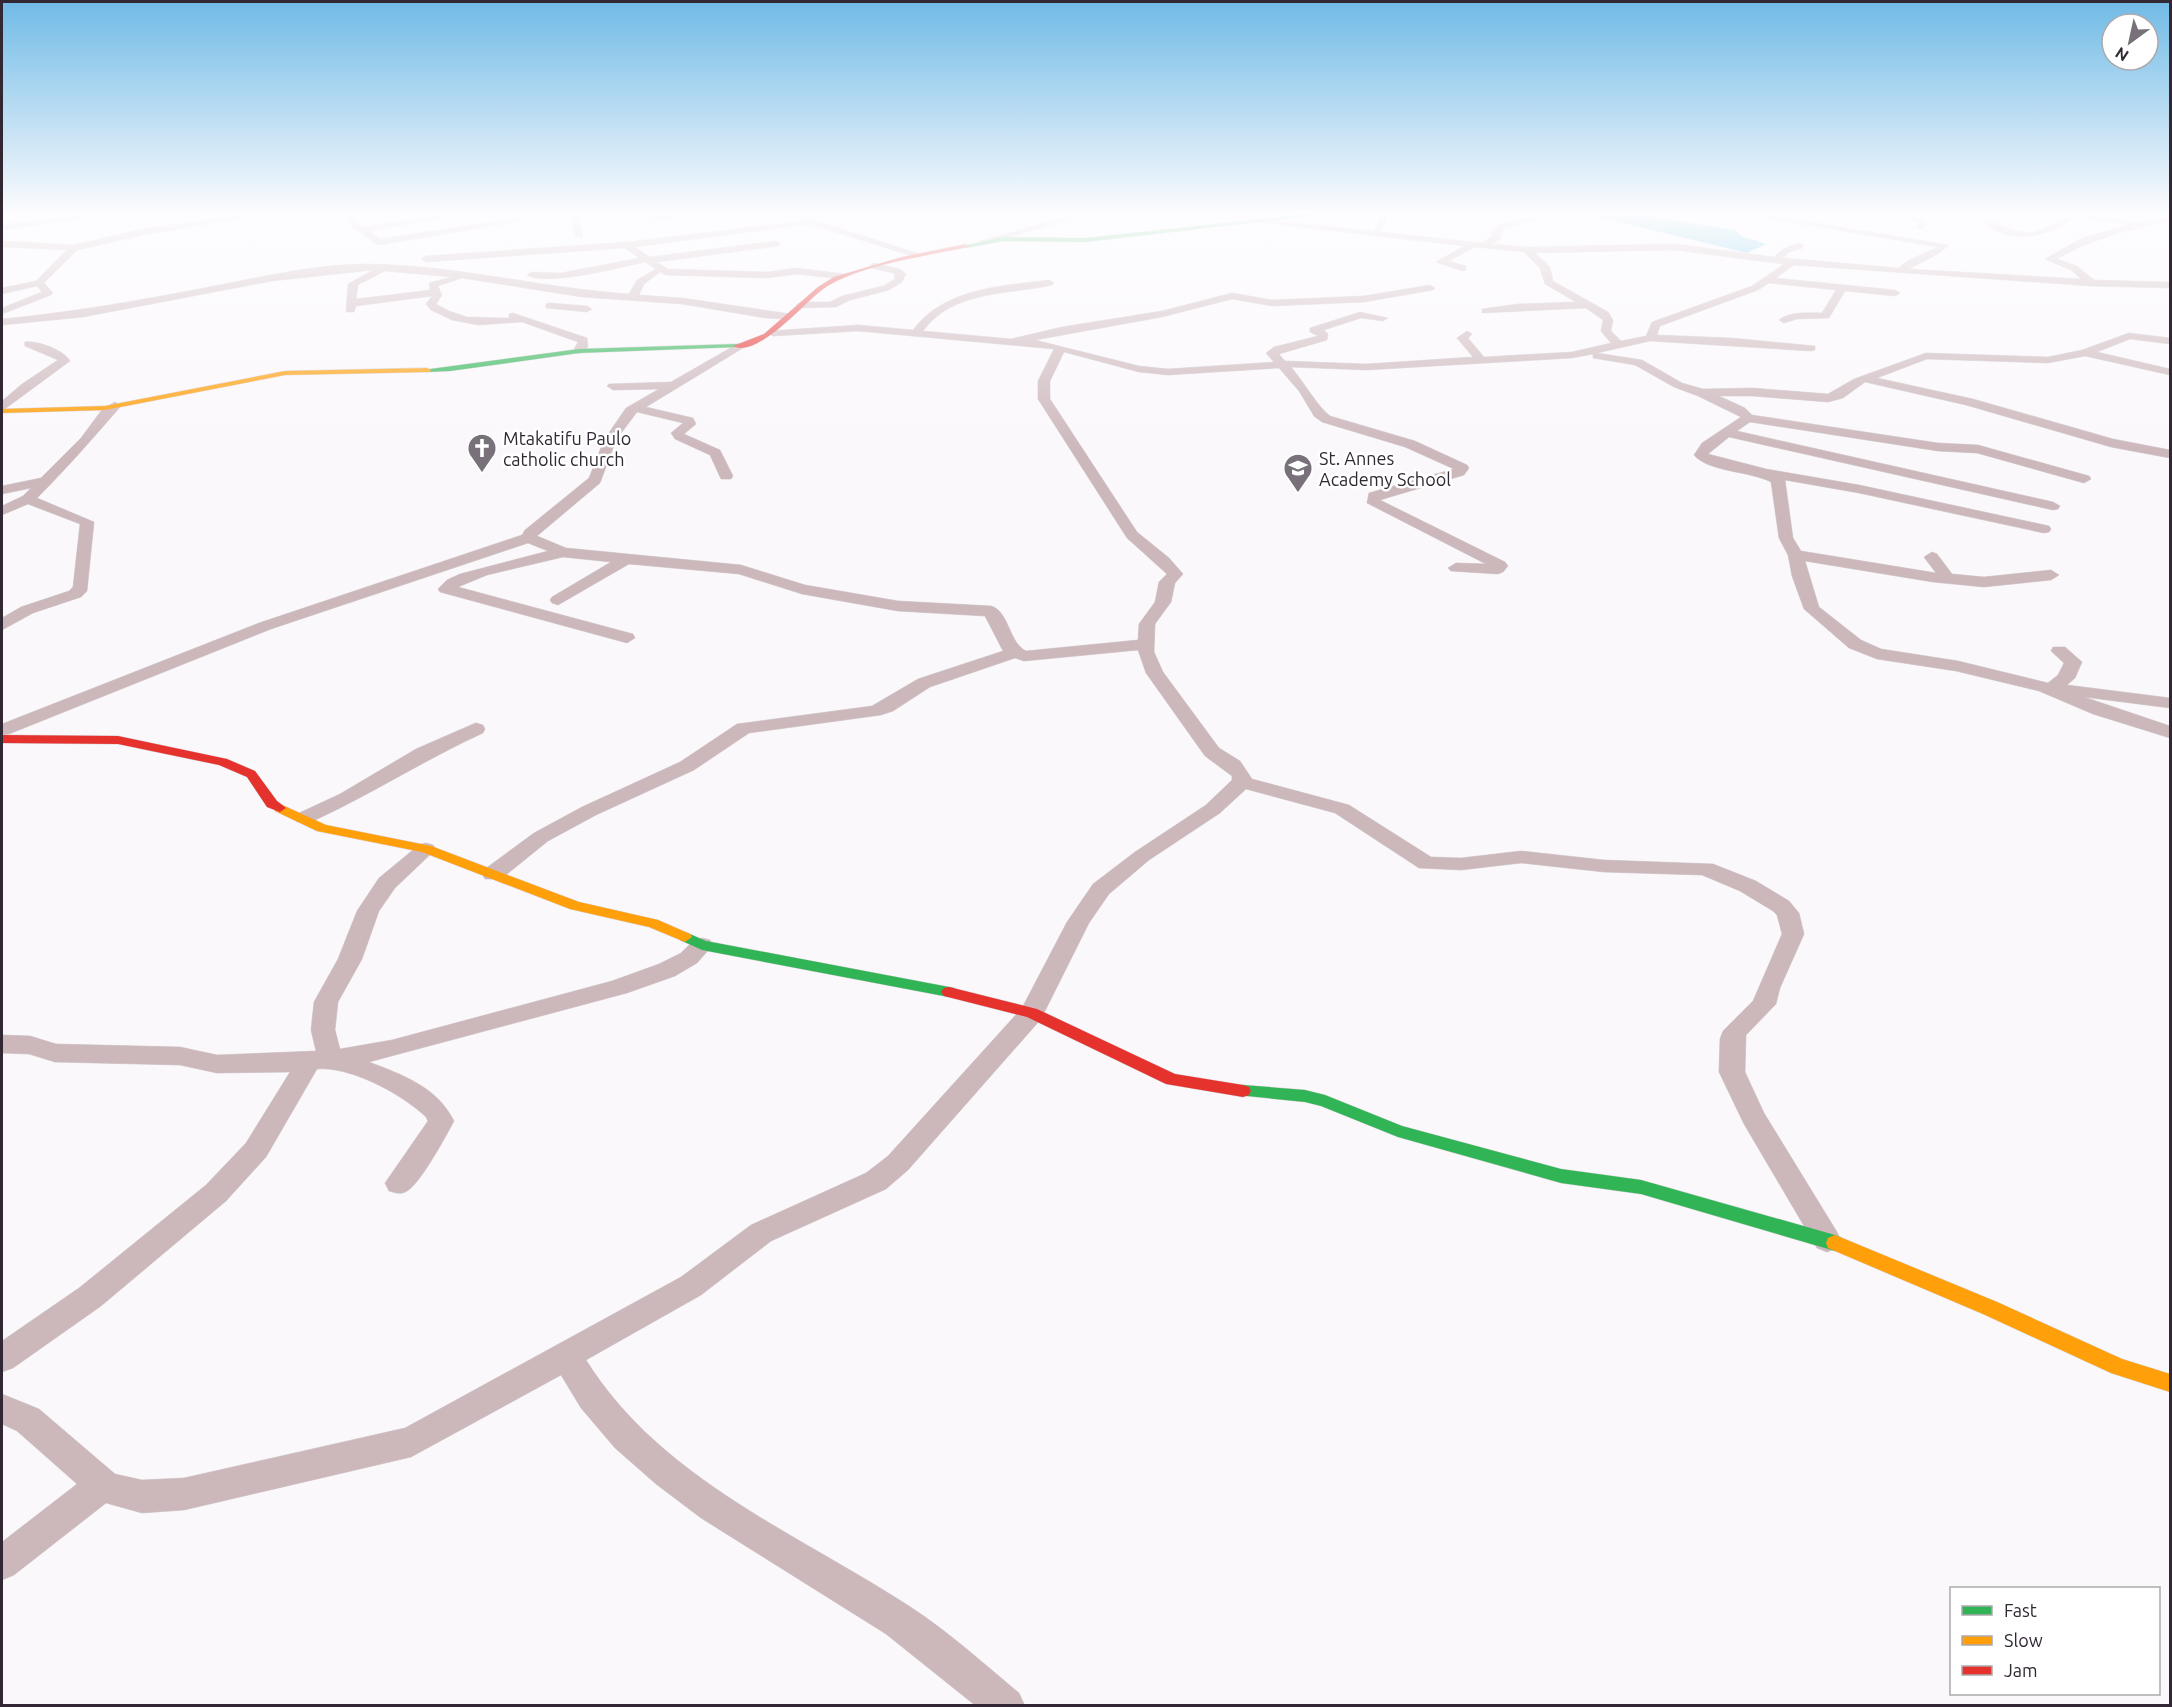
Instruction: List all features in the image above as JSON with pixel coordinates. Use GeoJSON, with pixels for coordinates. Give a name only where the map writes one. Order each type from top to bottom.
{"type":"FeatureCollection","features":[{"type":"Feature","properties":{"kind":"street"},"geometry":{"type":"LineString","coordinates":[[2,310],[44,295]]}},
{"type":"Feature","properties":{"kind":"street"},"geometry":{"type":"LineString","coordinates":[[2,322],[82,314],[184,295]]}},
{"type":"Feature","properties":{"kind":"street"},"geometry":{"type":"LineString","coordinates":[[352,295],[351,306],[420,295]]}},
{"type":"Feature","properties":{"kind":"street"},"geometry":{"type":"LineString","coordinates":[[435,295],[431,304],[459,318],[499,322],[519,317],[583,340],[583,347],[579,351]]}},
{"type":"Feature","properties":{"kind":"street"},"geometry":{"type":"LineString","coordinates":[[593,295],[656,298],[765,315],[788,316]]}},
{"type":"Feature","properties":{"kind":"street"},"geometry":{"type":"LineString","coordinates":[[2,410],[115,406],[285,373],[450,369],[538,354],[739,346],[762,340],[773,333],[788,316],[815,295]]}},
{"type":"Feature","properties":{"kind":"street"},"geometry":{"type":"LineString","coordinates":[[801,305],[832,305],[859,295]]}},
{"type":"Feature","properties":{"kind":"street"},"geometry":{"type":"LineString","coordinates":[[916,332],[930,315],[951,304],[984,295]]}},
{"type":"Feature","properties":{"kind":"street"},"geometry":{"type":"LineString","coordinates":[[773,333],[858,328],[1001,342],[1162,314],[1232,296],[1280,303],[1364,299],[1390,295]]}},
{"type":"Feature","properties":{"kind":"street"},"geometry":{"type":"LineString","coordinates":[[1573,295],[1604,314],[1608,320],[1606,331],[1619,346]]}},
{"type":"Feature","properties":{"kind":"street"},"geometry":{"type":"LineString","coordinates":[[1650,338],[1656,324],[1665,319],[1736,295]]}},
{"type":"Feature","properties":{"kind":"street"},"geometry":{"type":"LineString","coordinates":[[1784,320],[1796,316],[1825,316],[1838,295]]}},
{"type":"Feature","properties":{"kind":"street"},"geometry":{"type":"LineString","coordinates":[[610,307],[656,298]]}},
{"type":"Feature","properties":{"kind":"street"},"geometry":{"type":"LineString","coordinates":[[1486,311],[1518,307],[1591,304]]}},
{"type":"Feature","properties":{"kind":"street"},"geometry":{"type":"LineString","coordinates":[[550,306],[596,309]]}},
{"type":"Feature","properties":{"kind":"street"},"geometry":{"type":"LineString","coordinates":[[1383,318],[1360,315],[1345,322],[1318,327],[1314,330],[1323,334],[1323,338],[1272,353],[1279,364],[1304,389],[1318,413],[1326,419],[1410,444],[1462,468],[1459,472],[1374,496],[1372,500],[1432,534],[1500,565],[1498,569],[1455,568]]}},
{"type":"Feature","properties":{"kind":"street"},"geometry":{"type":"LineString","coordinates":[[1467,334],[1462,338],[1480,358]]}},
{"type":"Feature","properties":{"kind":"street"},"geometry":{"type":"LineString","coordinates":[[1702,393],[1752,392],[1828,398],[1839,396],[1864,379],[1926,356],[2031,360],[2085,353],[2129,336],[2170,341]]}},
{"type":"Feature","properties":{"kind":"street"},"geometry":{"type":"LineString","coordinates":[[1572,355],[1650,338],[1731,341],[1811,348]]}},
{"type":"Feature","properties":{"kind":"street"},"geometry":{"type":"LineString","coordinates":[[1017,341],[1060,348],[1155,371],[1179,372],[1279,364],[1324,363],[1366,367],[1480,358],[1572,355],[1638,362],[1678,385],[1741,411],[1748,418],[1938,447],[1978,448],[2084,479]]}},
{"type":"Feature","properties":{"kind":"street"},"geometry":{"type":"LineString","coordinates":[[2,410],[26,386],[64,361],[62,357],[29,344]]}},
{"type":"Feature","properties":{"kind":"street"},"geometry":{"type":"LineString","coordinates":[[529,538],[530,533],[559,507],[595,480],[610,440],[626,415],[739,346]]}},
{"type":"Feature","properties":{"kind":"street"},"geometry":{"type":"LineString","coordinates":[[2,1409],[28,1420],[103,1485],[116,1492],[147,1499],[175,1496],[411,1442],[691,1286],[761,1233],[876,1181],[924,1137],[1032,1013],[1078,922],[1101,889],[1142,856],[1213,809],[1242,782],[1242,775],[1233,765],[1212,752],[1187,714],[1155,673],[1146,644],[1147,624],[1163,602],[1167,582],[1175,574],[1164,561],[1132,535],[1044,399],[1044,381],[1060,348]]}},
{"type":"Feature","properties":{"kind":"street"},"geometry":{"type":"LineString","coordinates":[[2085,353],[2170,372]]}},
{"type":"Feature","properties":{"kind":"street"},"geometry":{"type":"LineString","coordinates":[[1864,379],[1969,402],[2111,443],[2168,454],[2169,469]]}},
{"type":"Feature","properties":{"kind":"street"},"geometry":{"type":"LineString","coordinates":[[613,386],[672,386]]}},
{"type":"Feature","properties":{"kind":"street"},"geometry":{"type":"LineString","coordinates":[[2,511],[28,498],[86,441],[105,414],[115,406]]}},
{"type":"Feature","properties":{"kind":"street"},"geometry":{"type":"LineString","coordinates":[[636,408],[689,421],[690,424],[677,433],[679,436],[715,453],[726,476]]}},
{"type":"Feature","properties":{"kind":"street"},"geometry":{"type":"LineString","coordinates":[[1748,418],[1701,452],[1703,457],[1765,473],[1859,489],[2044,529]]}},
{"type":"Feature","properties":{"kind":"street"},"geometry":{"type":"LineString","coordinates":[[1728,433],[2053,507]]}},
{"type":"Feature","properties":{"kind":"street"},"geometry":{"type":"LineString","coordinates":[[1765,473],[1778,480],[1786,538],[1796,555],[1800,576],[1812,609],[1836,630],[1868,651],[1958,666],[1998,678],[2051,689],[2170,702]]}},
{"type":"Feature","properties":{"kind":"street"},"geometry":{"type":"LineString","coordinates":[[2,490],[45,481]]}},
{"type":"Feature","properties":{"kind":"street"},"geometry":{"type":"LineString","coordinates":[[2,625],[27,610],[75,594],[81,588],[87,522],[28,498]]}},
{"type":"Feature","properties":{"kind":"street"},"geometry":{"type":"LineString","coordinates":[[2,730],[147,674],[204,648],[529,538],[563,552],[741,570],[802,589],[898,606],[991,611],[1007,644],[1015,653]]}},
{"type":"Feature","properties":{"kind":"street"},"geometry":{"type":"LineString","coordinates":[[563,552],[464,578],[448,585],[446,590],[627,638]]}},
{"type":"Feature","properties":{"kind":"street"},"geometry":{"type":"LineString","coordinates":[[1796,555],[1948,579],[1984,582],[2051,575]]}},
{"type":"Feature","properties":{"kind":"street"},"geometry":{"type":"LineString","coordinates":[[1932,557],[1948,579]]}},
{"type":"Feature","properties":{"kind":"street"},"geometry":{"type":"LineString","coordinates":[[558,600],[626,559]]}},
{"type":"Feature","properties":{"kind":"street"},"geometry":{"type":"LineString","coordinates":[[493,874],[527,846],[560,826],[687,766],[744,728],[875,711],[887,707],[924,683],[1015,653],[1039,656],[1146,644]]}},
{"type":"Feature","properties":{"kind":"street"},"geometry":{"type":"LineString","coordinates":[[2051,689],[2066,678],[2073,662],[2059,651]]}},
{"type":"Feature","properties":{"kind":"street"},"geometry":{"type":"LineString","coordinates":[[2051,689],[2099,710],[2170,732]]}},
{"type":"Feature","properties":{"kind":"street"},"geometry":{"type":"LineString","coordinates":[[304,818],[347,798],[423,753],[476,729]]}},
{"type":"Feature","properties":{"kind":"street"},"geometry":{"type":"LineString","coordinates":[[2,739],[118,740],[223,762],[251,774],[272,804],[322,828],[426,849],[575,906],[663,926],[702,945],[869,975],[1004,1004],[1032,1013],[1172,1080],[1220,1089],[1279,1093],[1315,1099],[1398,1131],[1444,1145],[1487,1154],[1561,1176],[1641,1187],[1827,1240],[1990,1308],[2118,1367],[2170,1383]]}},
{"type":"Feature","properties":{"kind":"street"},"geometry":{"type":"LineString","coordinates":[[1242,782],[1342,809],[1356,815],[1426,863],[1461,864],[1521,857],[1604,866],[1705,869],[1748,886],[1780,906],[1788,913],[1792,934],[1768,988],[1764,1004],[1735,1031],[1732,1039],[1732,1072],[1753,1117],[1783,1163],[1827,1240]]}},
{"type":"Feature","properties":{"kind":"street"},"geometry":{"type":"LineString","coordinates":[[2,1358],[90,1297],[216,1193],[256,1150],[319,1059],[326,1002],[350,959],[368,911],[387,883],[426,849]]}},
{"type":"Feature","properties":{"kind":"street"},"geometry":{"type":"LineString","coordinates":[[2,1044],[30,1045],[56,1053],[180,1056],[217,1064],[344,1058],[392,1049],[593,995],[667,970],[689,958],[702,945]]}},
{"type":"Feature","properties":{"kind":"street"},"geometry":{"type":"LineString","coordinates":[[319,1059],[420,1096],[440,1113],[441,1121],[421,1154],[399,1183]]}},
{"type":"Feature","properties":{"kind":"street"},"geometry":{"type":"LineString","coordinates":[[566,1355],[579,1383],[621,1434],[650,1459],[739,1522],[901,1623],[1006,1706]]}},
{"type":"Feature","properties":{"kind":"street"},"geometry":{"type":"LineString","coordinates":[[2,1563],[103,1485]]}},
{"type":"Feature","properties":{"kind":"traffic: fast"},"geometry":{"type":"LineString","coordinates":[[427,370],[450,369],[579,351],[737,346]]}},
{"type":"Feature","properties":{"kind":"traffic: fast"},"geometry":{"type":"LineString","coordinates":[[685,937],[702,945],[949,992]]}},
{"type":"Feature","properties":{"kind":"traffic: fast"},"geometry":{"type":"LineString","coordinates":[[1243,1091],[1305,1096],[1325,1101],[1398,1131],[1561,1176],[1641,1187],[1835,1243]]}},
{"type":"Feature","properties":{"kind":"traffic: slow"},"geometry":{"type":"LineString","coordinates":[[2,411],[105,408],[285,373],[427,370]]}},
{"type":"Feature","properties":{"kind":"traffic: slow"},"geometry":{"type":"LineString","coordinates":[[280,808],[322,828],[426,849],[575,906],[653,923],[685,937]]}},
{"type":"Feature","properties":{"kind":"traffic: slow"},"geometry":{"type":"LineString","coordinates":[[1835,1243],[1990,1308],[2118,1367],[2170,1383]]}},
{"type":"Feature","properties":{"kind":"traffic: jam"},"geometry":{"type":"LineString","coordinates":[[737,346],[753,342],[778,327],[812,295]]}},
{"type":"Feature","properties":{"kind":"traffic: jam"},"geometry":{"type":"LineString","coordinates":[[2,739],[118,740],[223,762],[251,774],[272,804],[280,808]]}},
{"type":"Feature","properties":{"kind":"traffic: jam"},"geometry":{"type":"LineString","coordinates":[[949,992],[1032,1013],[1172,1080],[1243,1091]]}},
{"type":"Feature","properties":{"kind":"place","name":"Mtakatifu Paulo catholic church"},"geometry":{"type":"Point","coordinates":[482,474]}},
{"type":"Feature","properties":{"kind":"place","name":"St. Annes Academy School"},"geometry":{"type":"Point","coordinates":[1298,494]}}]}
